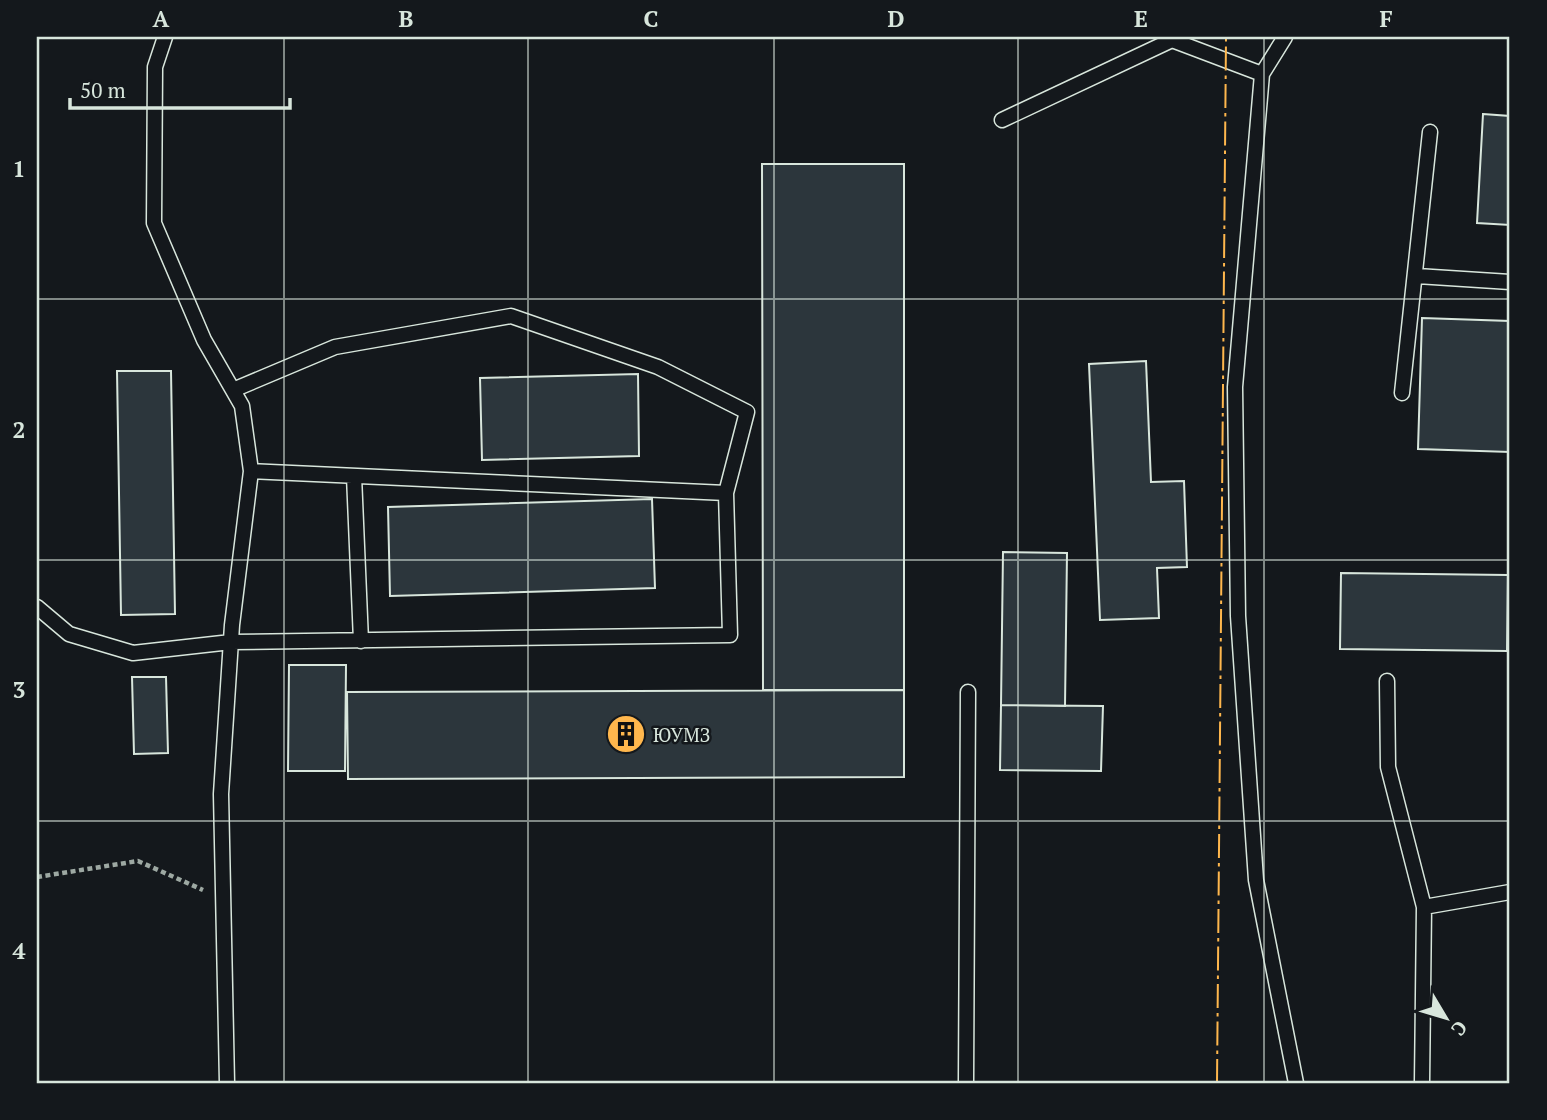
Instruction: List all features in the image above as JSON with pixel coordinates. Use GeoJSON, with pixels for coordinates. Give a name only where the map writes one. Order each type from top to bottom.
{"type":"FeatureCollection","features":[{"type":"Feature","properties":{"kind":"lane"},"geometry":{"type":"LineString","coordinates":[[165,37],[155,67],[154,223],[204,340],[242,405],[251,471],[231,642],[221,793],[227,1083]]}},
{"type":"Feature","properties":{"kind":"lane"},"geometry":{"type":"LineString","coordinates":[[1285,37],[1262,74],[1235,387],[1238,616],[1256,880],[1296,1083]]}},
{"type":"Feature","properties":{"kind":"lane"},"geometry":{"type":"LineString","coordinates":[[1002,120],[1172,40],[1262,74]]}},
{"type":"Feature","properties":{"kind":"lane"},"geometry":{"type":"LineString","coordinates":[[1402,393],[1417,276],[1430,132]]}},
{"type":"Feature","properties":{"kind":"lane"},"geometry":{"type":"LineString","coordinates":[[1417,276],[1510,282]]}},
{"type":"Feature","properties":{"kind":"lane"},"geometry":{"type":"LineString","coordinates":[[37,607],[69,634],[133,653],[231,642],[730,635],[726,493],[747,412],[658,367],[511,316],[335,347],[233,390]]}},
{"type":"Feature","properties":{"kind":"lane"},"geometry":{"type":"LineString","coordinates":[[251,471],[726,493]]}},
{"type":"Feature","properties":{"kind":"lane"},"geometry":{"type":"LineString","coordinates":[[354,476],[361,640]]}},
{"type":"Feature","properties":{"kind":"lane"},"geometry":{"type":"LineString","coordinates":[[1387,681],[1388,767],[1424,907],[1422,1083]]}},
{"type":"Feature","properties":{"kind":"lane"},"geometry":{"type":"LineString","coordinates":[[966,1083],[968,692]]}},
{"type":"Feature","properties":{"kind":"lane"},"geometry":{"type":"LineString","coordinates":[[1424,907],[1510,892]]}},
{"type":"Feature","properties":{"kind":"path"},"geometry":{"type":"LineString","coordinates":[[37,877],[138,861],[223,898]]}},
{"type":"Feature","properties":{"kind":"building"},"geometry":{"type":"Polygon","coordinates":[[[1483,114],[1510,116],[1510,225],[1477,223],[1483,114]]]}},
{"type":"Feature","properties":{"kind":"building"},"geometry":{"type":"Polygon","coordinates":[[[762,164],[904,164],[904,690],[763,690],[762,164]]]}},
{"type":"Feature","properties":{"kind":"building"},"geometry":{"type":"Polygon","coordinates":[[[1422,318],[1510,321],[1510,452],[1418,449],[1422,318]]]}},
{"type":"Feature","properties":{"kind":"building"},"geometry":{"type":"Polygon","coordinates":[[[1146,361],[1151,482],[1184,481],[1187,567],[1157,568],[1159,618],[1100,620],[1089,364],[1146,361]]]}},
{"type":"Feature","properties":{"kind":"building"},"geometry":{"type":"Polygon","coordinates":[[[117,371],[171,371],[175,614],[121,615],[117,371]]]}},
{"type":"Feature","properties":{"kind":"building"},"geometry":{"type":"Polygon","coordinates":[[[638,374],[639,456],[482,460],[480,378],[638,374]]]}},
{"type":"Feature","properties":{"kind":"building"},"geometry":{"type":"Polygon","coordinates":[[[652,499],[655,588],[390,596],[388,507],[652,499]]]}},
{"type":"Feature","properties":{"kind":"building"},"geometry":{"type":"Polygon","coordinates":[[[1003,552],[1067,553],[1065,706],[1001,705],[1003,552]]]}},
{"type":"Feature","properties":{"kind":"building"},"geometry":{"type":"Polygon","coordinates":[[[1341,573],[1508,575],[1507,651],[1340,649],[1341,573]]]}},
{"type":"Feature","properties":{"kind":"building"},"geometry":{"type":"Polygon","coordinates":[[[289,665],[346,665],[345,771],[288,771],[289,665]]]}},
{"type":"Feature","properties":{"kind":"building"},"geometry":{"type":"Polygon","coordinates":[[[132,677],[166,677],[168,753],[134,754],[132,677]]]}},
{"type":"Feature","properties":{"kind":"building","name":"ЮУМЗ"},"geometry":{"type":"Polygon","coordinates":[[[904,690],[904,777],[348,779],[347,692],[904,690]]]}},
{"type":"Feature","properties":{"kind":"building"},"geometry":{"type":"Polygon","coordinates":[[[1001,705],[1103,706],[1101,771],[1000,770],[1001,705]]]}},
{"type":"Feature","properties":{"kind":"power"},"geometry":{"type":"LineString","coordinates":[[1217,1083],[1226,37]]}},
{"type":"Feature","properties":{"kind":"place","name":"ЮУМЗ"},"geometry":{"type":"Point","coordinates":[626,734]}}]}
